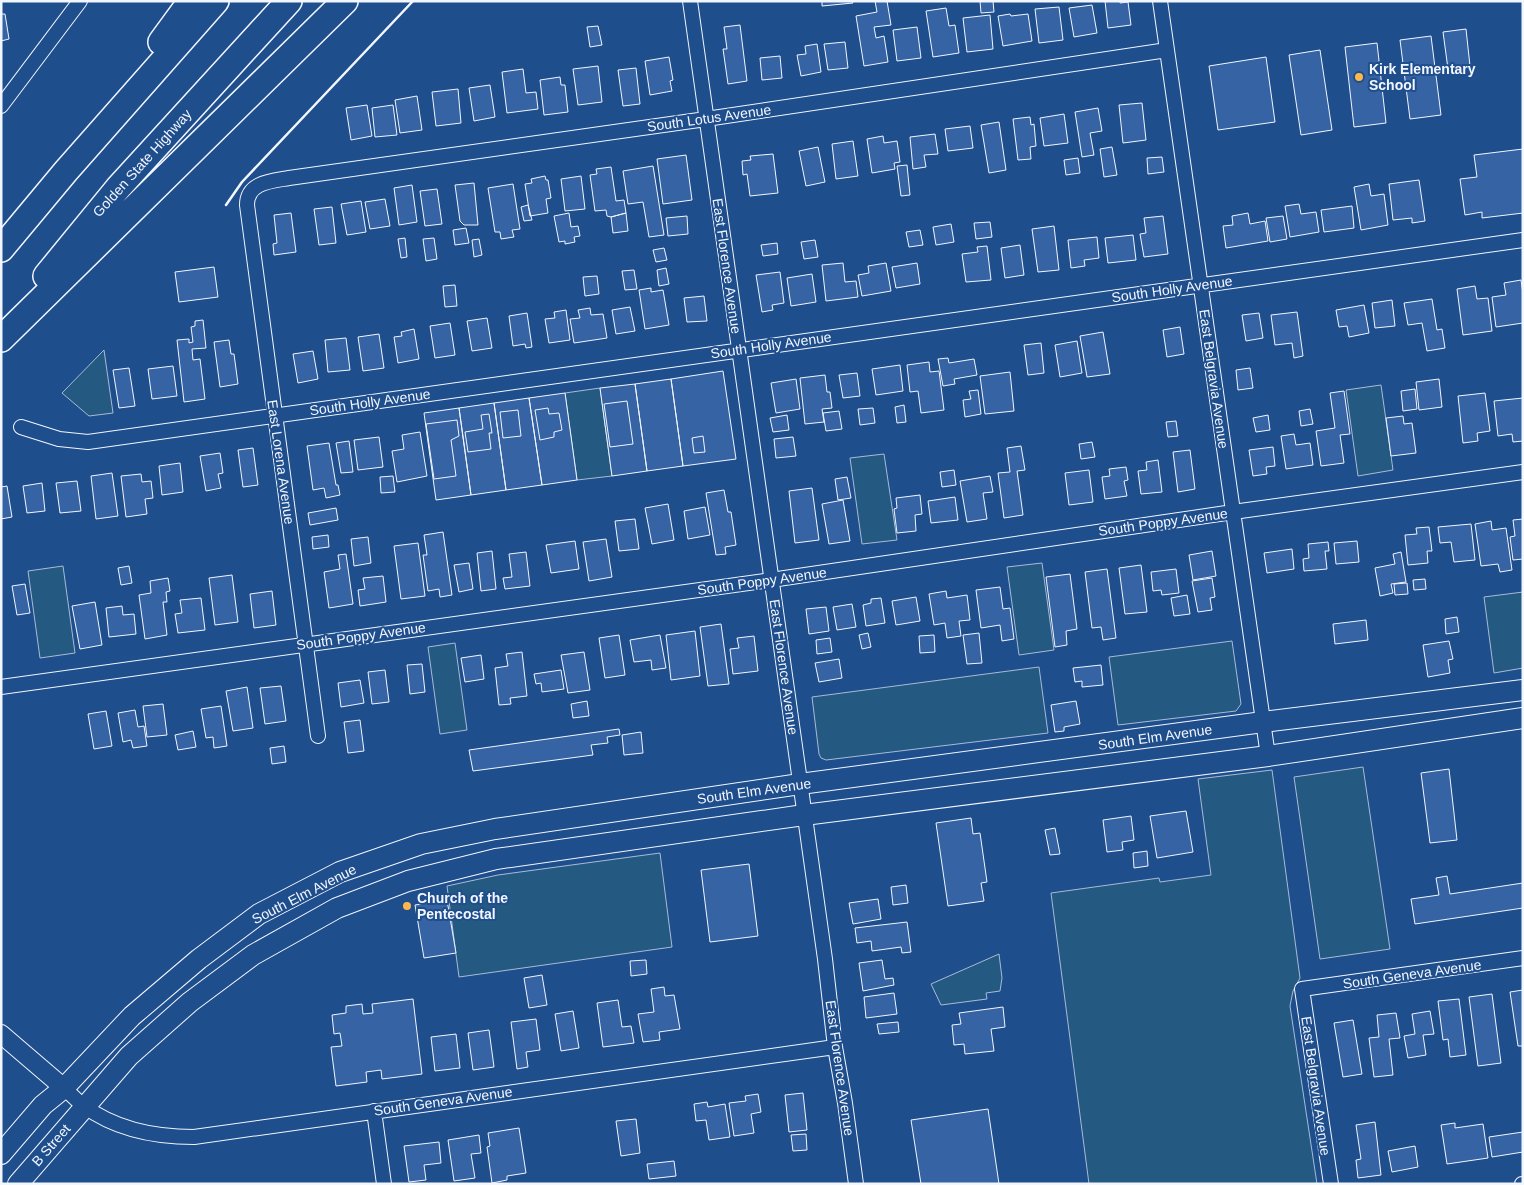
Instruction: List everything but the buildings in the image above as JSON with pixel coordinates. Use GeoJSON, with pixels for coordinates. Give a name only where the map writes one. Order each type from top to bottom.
{"type":"FeatureCollection","features":[{"type":"Feature","properties":{"kind":"highway"},"geometry":{"type":"LineString","coordinates":[[66,171],[191,1]]}},
{"type":"Feature","properties":{"kind":"highway"},"geometry":{"type":"LineString","coordinates":[[1,249],[66,171],[216,1]]}},
{"type":"Feature","properties":{"kind":"highway","name":"Golden State Highway"},"geometry":{"type":"LineString","coordinates":[[1,330],[118,188],[289,1]]}},
{"type":"Feature","properties":{"kind":"highway"},"geometry":{"type":"LineString","coordinates":[[1,339],[345,1]]}},
{"type":"Feature","properties":{"kind":"main road","name":"South Elm Avenue"},"geometry":{"type":"LineString","coordinates":[[64,1088],[132,1016],[199,959],[259,914],[340,872],[421,844],[495,829],[800,784],[1263,722],[1523,690]]}},
{"type":"Feature","properties":{"kind":"main road","name":"South Elm Avenue"},"geometry":{"type":"LineString","coordinates":[[84,1106],[129,1056],[190,1002],[253,955],[336,908],[408,881],[496,859],[804,814],[1268,756],[1523,718]]}},
{"type":"Feature","properties":{"kind":"main road"},"geometry":{"type":"LineString","coordinates":[[1,1154],[43,1105],[64,1088]]}},
{"type":"Feature","properties":{"kind":"main road","name":"B Street"},"geometry":{"type":"LineString","coordinates":[[18,1184],[84,1106]]}},
{"type":"Feature","properties":{"kind":"street"},"geometry":{"type":"LineString","coordinates":[[1,106],[80,1]]}},
{"type":"Feature","properties":{"kind":"street","name":"East Florence Avenue"},"geometry":{"type":"LineString","coordinates":[[690,1],[825,959],[835,1047],[856,1184]]}},
{"type":"Feature","properties":{"kind":"street","name":"East Belgravia Avenue"},"geometry":{"type":"LineString","coordinates":[[1160,1],[1268,756]]}},
{"type":"Feature","properties":{"kind":"street","name":"South Lotus Avenue"},"geometry":{"type":"LineString","coordinates":[[252,189],[262,183],[289,178],[706,119],[1167,50]]}},
{"type":"Feature","properties":{"kind":"street","name":"East Lorena Avenue"},"geometry":{"type":"LineString","coordinates":[[252,189],[247,199],[247,205],[318,736]]}},
{"type":"Feature","properties":{"kind":"street","name":"South Holly Avenue"},"geometry":{"type":"LineString","coordinates":[[21,428],[59,439],[88,442],[1523,240]]}},
{"type":"Feature","properties":{"kind":"street","name":"South Poppy Avenue"},"geometry":{"type":"LineString","coordinates":[[1,687],[771,580],[1233,512],[1523,472]]}},
{"type":"Feature","properties":{"kind":"street","name":"South Geneva Avenue"},"geometry":{"type":"LineString","coordinates":[[1302,989],[1523,958]]}},
{"type":"Feature","properties":{"kind":"street","name":"East Belgravia Avenue"},"geometry":{"type":"LineString","coordinates":[[1302,989],[1331,1184]]}},
{"type":"Feature","properties":{"kind":"street"},"geometry":{"type":"LineString","coordinates":[[1,1034],[64,1088]]}},
{"type":"Feature","properties":{"kind":"street","name":"South Geneva Avenue"},"geometry":{"type":"LineString","coordinates":[[64,1088],[84,1106],[119,1125],[168,1137],[194,1137],[835,1047]]}},
{"type":"Feature","properties":{"kind":"street"},"geometry":{"type":"LineString","coordinates":[[374,1111],[384,1184]]}},
{"type":"Feature","properties":{"kind":"shaded area"},"geometry":{"type":"Polygon","coordinates":[[[104,350],[113,413],[89,416],[62,393],[104,350]]]}},
{"type":"Feature","properties":{"kind":"shaded area"},"geometry":{"type":"Polygon","coordinates":[[[1381,385],[1393,470],[1358,476],[1346,390],[1381,385]]]}},
{"type":"Feature","properties":{"kind":"shaded area"},"geometry":{"type":"Polygon","coordinates":[[[600,388],[612,476],[577,480],[565,393],[600,388]]]}},
{"type":"Feature","properties":{"kind":"shaded area"},"geometry":{"type":"Polygon","coordinates":[[[884,454],[897,540],[862,544],[850,458],[884,454]]]}},
{"type":"Feature","properties":{"kind":"shaded area"},"geometry":{"type":"Polygon","coordinates":[[[1042,563],[1054,650],[1019,655],[1007,567],[1042,563]]]}},
{"type":"Feature","properties":{"kind":"shaded area"},"geometry":{"type":"Polygon","coordinates":[[[63,566],[75,653],[40,658],[28,571],[63,566]]]}},
{"type":"Feature","properties":{"kind":"shaded area"},"geometry":{"type":"Polygon","coordinates":[[[1523,592],[1523,668],[1494,673],[1484,597],[1523,592]]]}},
{"type":"Feature","properties":{"kind":"shaded area"},"geometry":{"type":"Polygon","coordinates":[[[1232,641],[1241,704],[1236,711],[1118,725],[1109,657],[1232,641]]]}},
{"type":"Feature","properties":{"kind":"shaded area"},"geometry":{"type":"Polygon","coordinates":[[[455,643],[467,730],[440,734],[428,647],[455,643]]]}},
{"type":"Feature","properties":{"kind":"shaded area"},"geometry":{"type":"Polygon","coordinates":[[[1039,667],[1048,733],[826,760],[821,758],[819,754],[812,697],[1039,667]]]}},
{"type":"Feature","properties":{"kind":"shaded area"},"geometry":{"type":"Polygon","coordinates":[[[1363,767],[1390,949],[1320,959],[1294,777],[1363,767]]]}},
{"type":"Feature","properties":{"kind":"shaded area"},"geometry":{"type":"Polygon","coordinates":[[[1272,770],[1300,978],[1293,991],[1290,1006],[1317,1184],[1089,1184],[1051,893],[1159,878],[1160,882],[1211,875],[1198,779],[1272,770]]]}},
{"type":"Feature","properties":{"kind":"shaded area"},"geometry":{"type":"Polygon","coordinates":[[[660,853],[672,947],[459,977],[447,886],[498,875],[660,853]]]}},
{"type":"Feature","properties":{"kind":"shaded area"},"geometry":{"type":"Polygon","coordinates":[[[999,954],[1002,978],[1000,991],[986,993],[987,999],[941,1005],[931,984],[999,954]]]}},
{"type":"Feature","properties":{"kind":"wall"},"geometry":{"type":"LineString","coordinates":[[226,205],[242,182],[413,1]]}},
{"type":"Feature","properties":{"kind":"place","name":"Kirk Elementary School"},"geometry":{"type":"Point","coordinates":[1359,77]}},
{"type":"Feature","properties":{"kind":"place","name":"Church of the Pentecostal"},"geometry":{"type":"Point","coordinates":[407,906]}}]}
